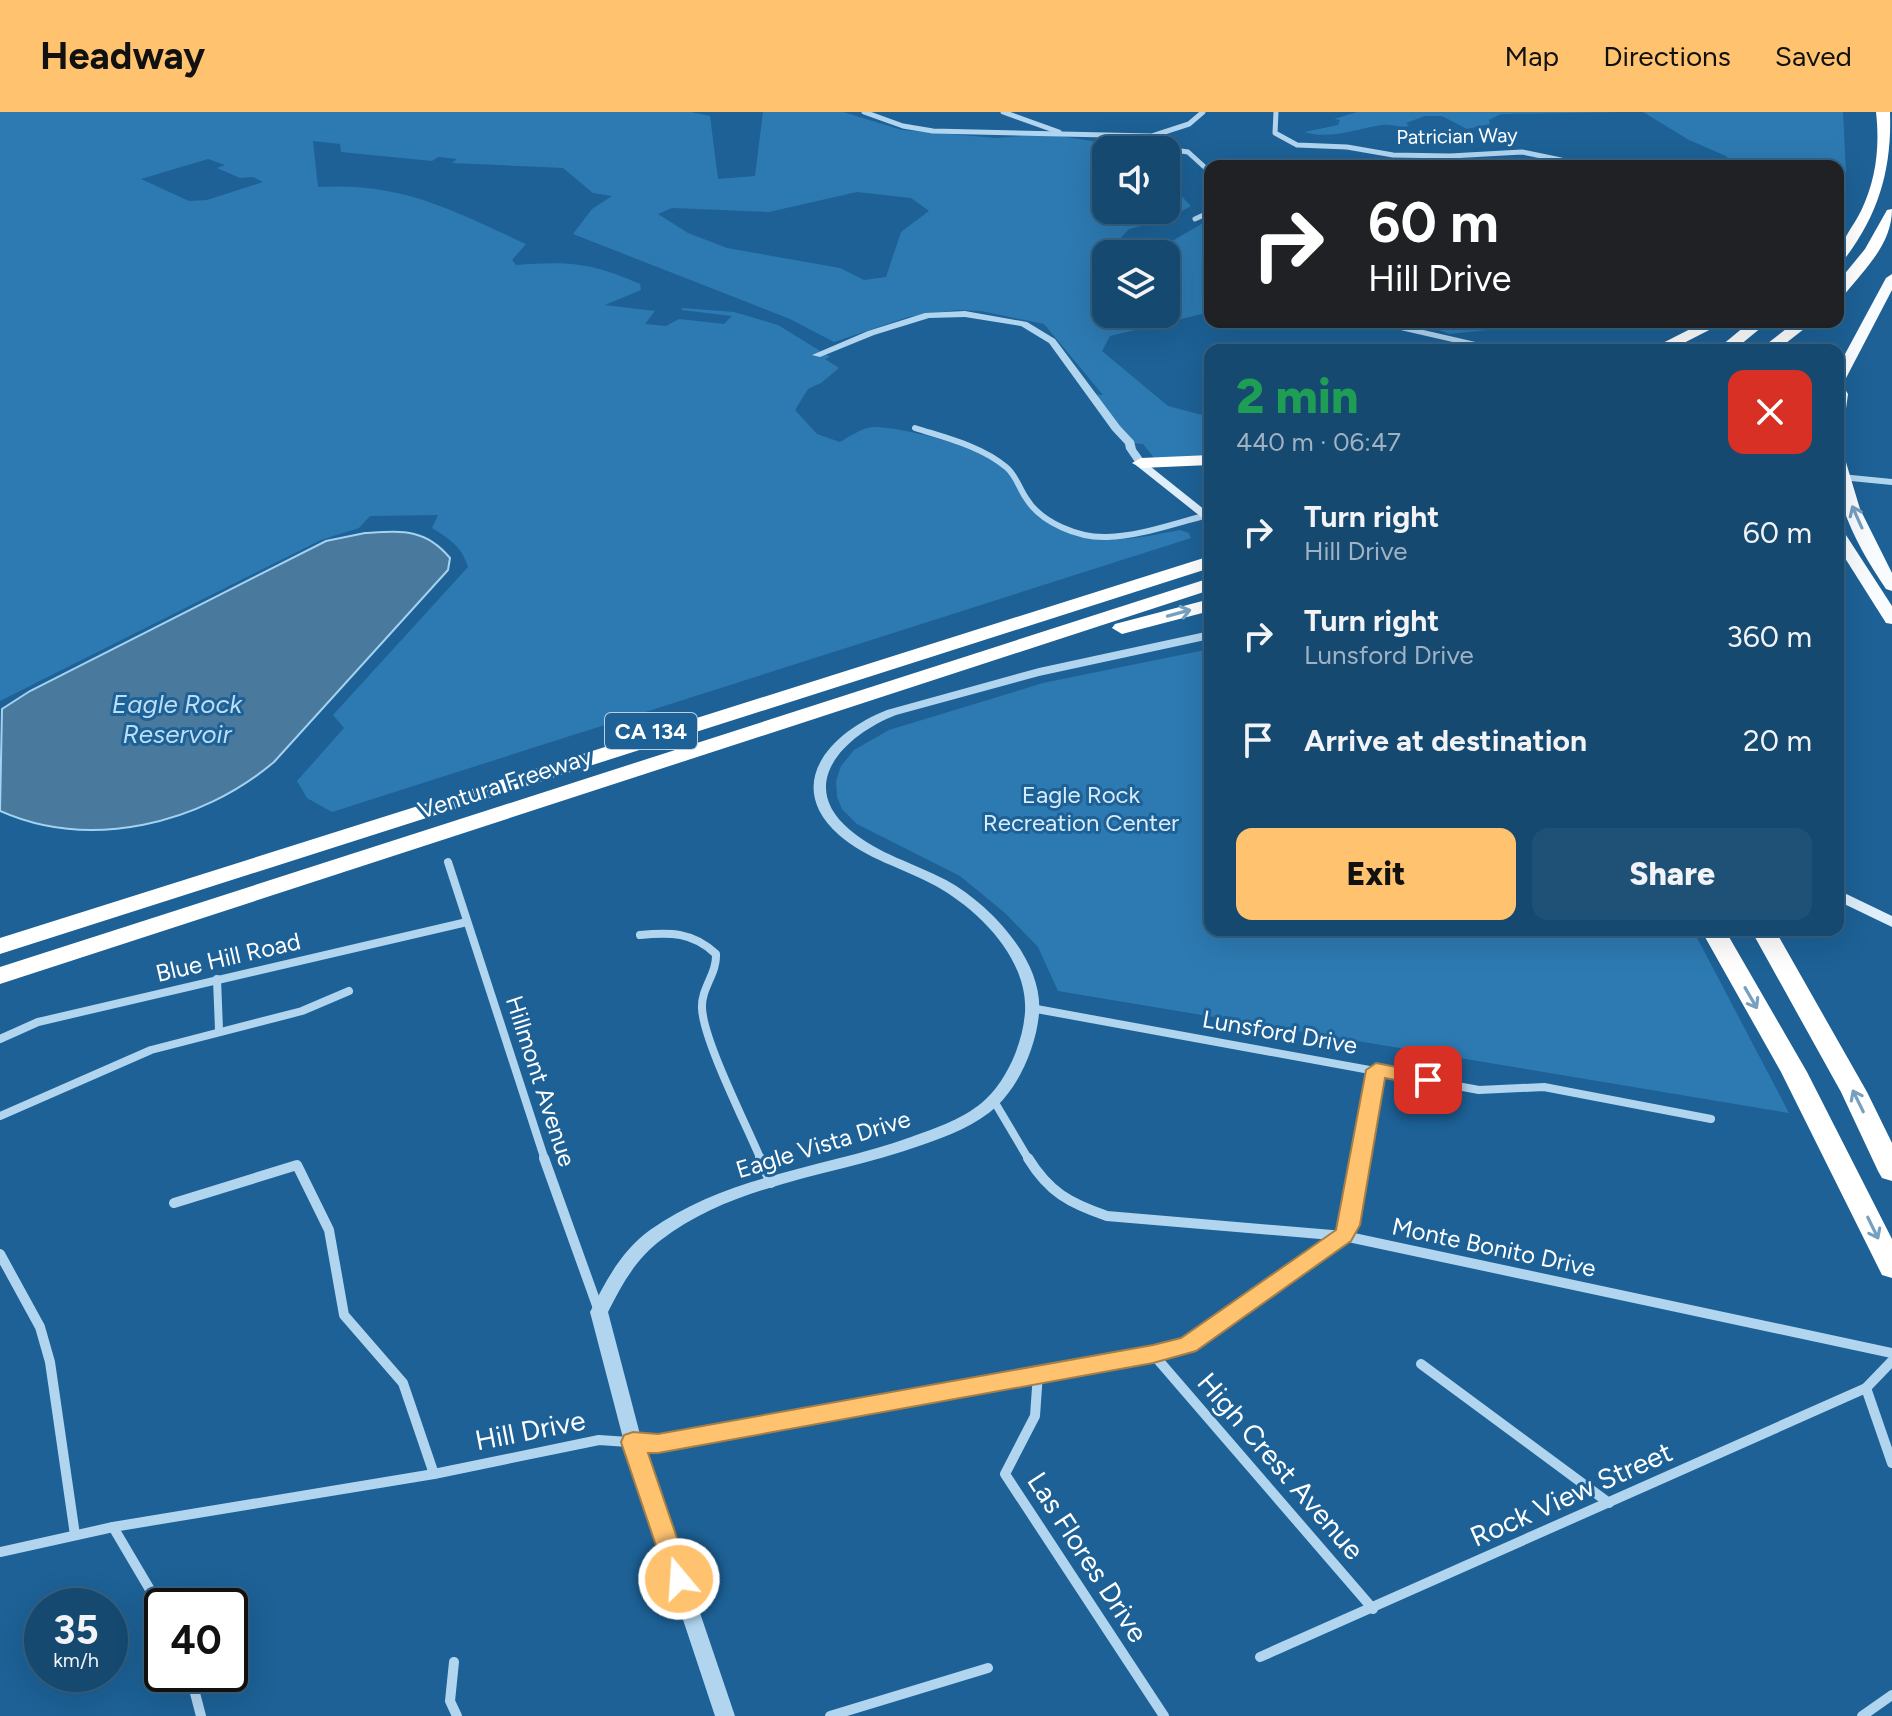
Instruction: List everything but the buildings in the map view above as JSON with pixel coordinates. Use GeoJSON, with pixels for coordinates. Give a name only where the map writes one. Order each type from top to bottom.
{"type":"FeatureCollection","features":[{"type":"Feature","properties":{"kind":"highway"},"geometry":{"type":"LineString","coordinates":[[1844,232],[1869,183],[1876,152],[1872,112]]}},
{"type":"Feature","properties":{"kind":"highway"},"geometry":{"type":"LineString","coordinates":[[1844,249],[1863,221],[1883,172],[1886,145],[1883,112]]}},
{"type":"Feature","properties":{"kind":"highway"},"geometry":{"type":"LineString","coordinates":[[1844,268],[1872,229],[1887,196],[1892,175]]}},
{"type":"Feature","properties":{"kind":"highway"},"geometry":{"type":"LineString","coordinates":[[1844,285],[1872,250],[1892,213]]}},
{"type":"Feature","properties":{"kind":"highway"},"geometry":{"type":"LineString","coordinates":[[1844,300],[1870,267],[1872,250]]}},
{"type":"Feature","properties":{"kind":"highway"},"geometry":{"type":"LineString","coordinates":[[1670,344],[1704,328]]}},
{"type":"Feature","properties":{"kind":"highway"},"geometry":{"type":"LineString","coordinates":[[1732,344],[1752,328]]}},
{"type":"Feature","properties":{"kind":"highway"},"geometry":{"type":"LineString","coordinates":[[1775,344],[1797,328]]}},
{"type":"Feature","properties":{"kind":"highway"},"geometry":{"type":"LineString","coordinates":[[1798,344],[1816,328]]}},
{"type":"Feature","properties":{"kind":"highway"},"geometry":{"type":"LineString","coordinates":[[1147,468],[1204,461]]}},
{"type":"Feature","properties":{"kind":"highway"},"geometry":{"type":"LineString","coordinates":[[1147,468],[1204,469]]}},
{"type":"Feature","properties":{"kind":"highway"},"geometry":{"type":"LineString","coordinates":[[0,946],[115,904],[1202,565]]}},
{"type":"Feature","properties":{"kind":"highway"},"geometry":{"type":"LineString","coordinates":[[170,914],[1202,565]]}},
{"type":"Feature","properties":{"kind":"highway","name":"Ventura Freeway"},"geometry":{"type":"LineString","coordinates":[[0,935],[115,904],[1051,605],[1202,565]]}},
{"type":"Feature","properties":{"kind":"highway","name":"Ventura Freeway"},"geometry":{"type":"LineString","coordinates":[[5,969],[1021,645],[1202,565]]}},
{"type":"Feature","properties":{"kind":"highway"},"geometry":{"type":"LineString","coordinates":[[1021,645],[1071,641],[1204,607]]}},
{"type":"Feature","properties":{"kind":"highway"},"geometry":{"type":"LineString","coordinates":[[1716,936],[1794,1072],[1892,1267]]}},
{"type":"Feature","properties":{"kind":"highway"},"geometry":{"type":"LineString","coordinates":[[1766,936],[1854,1092],[1892,1171]]}},
{"type":"Feature","properties":{"kind":"main road"},"geometry":{"type":"LineString","coordinates":[[1844,371],[1886,305],[1892,278]]}},
{"type":"Feature","properties":{"kind":"main road"},"geometry":{"type":"LineString","coordinates":[[1147,468],[1204,516]]}},
{"type":"Feature","properties":{"kind":"main road"},"geometry":{"type":"LineString","coordinates":[[1844,485],[1888,580]]}},
{"type":"Feature","properties":{"kind":"main road"},"geometry":{"type":"LineString","coordinates":[[1844,546],[1892,619]]}},
{"type":"Feature","properties":{"kind":"main road"},"geometry":{"type":"LineString","coordinates":[[1859,572],[1888,580]]}},
{"type":"Feature","properties":{"kind":"main road"},"geometry":{"type":"LineString","coordinates":[[1844,898],[1892,922]]}},
{"type":"Feature","properties":{"kind":"street"},"geometry":{"type":"LineString","coordinates":[[864,112],[915,129],[1092,138]]}},
{"type":"Feature","properties":{"kind":"street"},"geometry":{"type":"LineString","coordinates":[[1003,112],[1063,134]]}},
{"type":"Feature","properties":{"kind":"street"},"geometry":{"type":"LineString","coordinates":[[1136,136],[1158,134],[1193,123],[1203,112]]}},
{"type":"Feature","properties":{"kind":"street","name":"Patrician Way"},"geometry":{"type":"LineString","coordinates":[[1276,112],[1275,133],[1283,141],[1301,146],[1358,147],[1411,155],[1457,156],[1525,151],[1561,160]]}},
{"type":"Feature","properties":{"kind":"street"},"geometry":{"type":"LineString","coordinates":[[1180,151],[1188,152],[1204,167]]}},
{"type":"Feature","properties":{"kind":"street"},"geometry":{"type":"LineString","coordinates":[[1195,219],[1204,215]]}},
{"type":"Feature","properties":{"kind":"street"},"geometry":{"type":"LineString","coordinates":[[817,355],[928,315],[965,314],[1024,324],[1052,341],[1147,468]]}},
{"type":"Feature","properties":{"kind":"street"},"geometry":{"type":"LineString","coordinates":[[1403,328],[1473,344]]}},
{"type":"Feature","properties":{"kind":"street"},"geometry":{"type":"LineString","coordinates":[[915,428],[961,443],[1004,466],[1015,476],[1030,505],[1061,526],[1080,533],[1104,537],[1204,519]]}},
{"type":"Feature","properties":{"kind":"street"},"geometry":{"type":"LineString","coordinates":[[1844,476],[1892,482]]}},
{"type":"Feature","properties":{"kind":"street","name":"Eagle Vista Drive"},"geometry":{"type":"LineString","coordinates":[[599,1312],[623,1266],[649,1240],[700,1207],[771,1183],[897,1150],[968,1120],[994,1101],[1021,1057],[1032,1021],[1030,987],[1017,955],[998,929],[954,891],[924,873],[862,846],[830,819],[819,801],[817,782],[825,762],[837,745],[856,729],[888,714],[1004,679],[1204,636]]}},
{"type":"Feature","properties":{"kind":"street","name":"Hillmont Avenue"},"geometry":{"type":"LineString","coordinates":[[448,862],[541,1150],[599,1312]]}},
{"type":"Feature","properties":{"kind":"street","name":"Blue Hill Road"},"geometry":{"type":"LineString","coordinates":[[0,1039],[38,1022],[467,922]]}},
{"type":"Feature","properties":{"kind":"street"},"geometry":{"type":"LineString","coordinates":[[640,935],[675,932],[692,935],[706,943],[716,954],[716,976],[704,992],[702,1003],[704,1024],[771,1183]]}},
{"type":"Feature","properties":{"kind":"street"},"geometry":{"type":"LineString","coordinates":[[217,979],[219,1030]]}},
{"type":"Feature","properties":{"kind":"street"},"geometry":{"type":"LineString","coordinates":[[0,1116],[151,1050],[219,1030],[302,1014],[349,991]]}},
{"type":"Feature","properties":{"kind":"street","name":"Lunsford Drive"},"geometry":{"type":"LineString","coordinates":[[1031,1008],[1489,1091],[1544,1087],[1711,1119]]}},
{"type":"Feature","properties":{"kind":"street"},"geometry":{"type":"LineString","coordinates":[[1344,1236],[1350,1225],[1376,1070]]}},
{"type":"Feature","properties":{"kind":"street","name":"Monte Bonito Drive"},"geometry":{"type":"LineString","coordinates":[[994,1101],[1043,1183],[1083,1208],[1107,1216],[1344,1236],[1892,1353]]}},
{"type":"Feature","properties":{"kind":"street"},"geometry":{"type":"LineString","coordinates":[[174,1203],[297,1165],[329,1230],[344,1315],[403,1383],[434,1474]]}},
{"type":"Feature","properties":{"kind":"street","name":"Hill Drive"},"geometry":{"type":"LineString","coordinates":[[0,1552],[113,1527],[434,1474],[599,1440],[658,1444],[1153,1354],[1188,1345],[1344,1236]]}},
{"type":"Feature","properties":{"kind":"street"},"geometry":{"type":"LineString","coordinates":[[0,1254],[40,1327],[50,1362],[75,1535]]}},
{"type":"Feature","properties":{"kind":"street"},"geometry":{"type":"LineString","coordinates":[[599,1312],[633,1442],[725,1716]]}},
{"type":"Feature","properties":{"kind":"street","name":"High Crest Avenue"},"geometry":{"type":"LineString","coordinates":[[1153,1354],[1373,1609]]}},
{"type":"Feature","properties":{"kind":"street","name":"Rock View Street"},"geometry":{"type":"LineString","coordinates":[[1260,1657],[1866,1388],[1892,1361]]}},
{"type":"Feature","properties":{"kind":"street"},"geometry":{"type":"LineString","coordinates":[[1421,1364],[1609,1503]]}},
{"type":"Feature","properties":{"kind":"street","name":"Las Flores Drive"},"geometry":{"type":"LineString","coordinates":[[1038,1373],[1035,1416],[1005,1474],[1164,1716]]}},
{"type":"Feature","properties":{"kind":"street"},"geometry":{"type":"LineString","coordinates":[[1866,1388],[1892,1463]]}},
{"type":"Feature","properties":{"kind":"street"},"geometry":{"type":"LineString","coordinates":[[113,1527],[149,1588]]}},
{"type":"Feature","properties":{"kind":"street"},"geometry":{"type":"LineString","coordinates":[[454,1662],[450,1701],[457,1716]]}},
{"type":"Feature","properties":{"kind":"street"},"geometry":{"type":"LineString","coordinates":[[830,1716],[988,1668]]}},
{"type":"Feature","properties":{"kind":"street"},"geometry":{"type":"LineString","coordinates":[[195,1692],[201,1716]]}},
{"type":"Feature","properties":{"kind":"street"},"geometry":{"type":"LineString","coordinates":[[1862,1716],[1892,1695]]}},
{"type":"Feature","properties":{"kind":"green space"},"geometry":{"type":"Polygon","coordinates":[[[0,112],[691,112],[710,116],[718,179],[755,176],[763,112],[843,112],[902,130],[996,138],[1048,134],[1092,141],[1092,224],[1150,224],[1129,229],[1119,240],[1092,240],[1092,328],[1143,328],[1110,336],[1102,351],[1168,406],[1204,415],[1204,458],[1155,459],[1143,444],[1130,443],[1091,394],[1103,395],[1044,324],[981,311],[957,310],[908,317],[834,342],[790,319],[573,234],[592,209],[612,196],[593,193],[563,168],[452,163],[457,159],[438,157],[432,161],[341,152],[340,144],[313,141],[318,187],[376,189],[426,201],[526,244],[512,260],[516,265],[551,263],[593,267],[640,284],[641,290],[605,305],[655,311],[645,324],[666,326],[679,319],[724,324],[732,316],[681,310],[683,308],[734,312],[778,325],[830,357],[825,359],[839,368],[808,389],[795,410],[817,434],[840,442],[865,429],[887,428],[923,435],[981,454],[1006,471],[1035,513],[1052,525],[1079,536],[1108,540],[1180,530],[1189,533],[1191,538],[332,812],[307,798],[297,781],[344,728],[333,715],[468,567],[454,544],[432,528],[438,515],[370,516],[359,528],[321,540],[0,701],[0,112]],[[208,159],[141,179],[189,201],[207,200],[263,182],[253,177],[240,178],[217,168],[225,165],[208,159]],[[857,192],[769,212],[672,208],[658,214],[688,233],[727,248],[840,268],[864,280],[886,277],[901,232],[929,211],[911,198],[857,192]]]}},
{"type":"Feature","properties":{"kind":"green space"},"geometry":{"type":"Polygon","coordinates":[[[1357,112],[1627,112],[1501,114],[1489,120],[1490,124],[1467,129],[1442,116],[1425,116],[1406,123],[1409,126],[1382,125],[1333,134],[1304,132],[1338,125],[1340,120],[1334,119],[1357,112]]]}},
{"type":"Feature","properties":{"kind":"green space"},"geometry":{"type":"Polygon","coordinates":[[[1643,112],[1843,112],[1846,172],[1844,177],[1844,160],[1729,160],[1643,112]]]}},
{"type":"Feature","properties":{"kind":"green space"},"geometry":{"type":"Polygon","coordinates":[[[1180,195],[1191,206],[1180,212],[1180,195]]]}},
{"type":"Feature","properties":{"kind":"green space"},"geometry":{"type":"Polygon","coordinates":[[[1204,222],[1204,313],[1180,319],[1180,240],[1174,240],[1204,222]]]}},
{"type":"Feature","properties":{"kind":"green space"},"geometry":{"type":"Polygon","coordinates":[[[1434,328],[1508,328],[1449,334],[1434,328]]]}},
{"type":"Feature","properties":{"kind":"green space","name":"Eagle Rock Recreation Center"},"geometry":{"type":"Polygon","coordinates":[[[1204,650],[1204,936],[1696,936],[1789,1113],[1058,991],[1038,947],[1005,913],[960,876],[857,824],[842,809],[836,781],[841,766],[854,750],[889,730],[1043,683],[1204,650]]]}},
{"type":"Feature","properties":{"kind":"water","name":"Eagle Rock Reservoir"},"geometry":{"type":"Polygon","coordinates":[[[402,532],[422,536],[450,558],[448,570],[274,762],[245,784],[213,801],[143,825],[71,829],[35,823],[0,811],[2,709],[30,691],[326,541],[365,533],[402,532]]]}},
{"type":"Feature","properties":{"kind":"route"},"geometry":{"type":"LineString","coordinates":[[679,1579],[633,1442],[658,1444],[1153,1354],[1188,1345],[1344,1236],[1350,1225],[1368,1102],[1376,1070],[1428,1080]]}}]}
